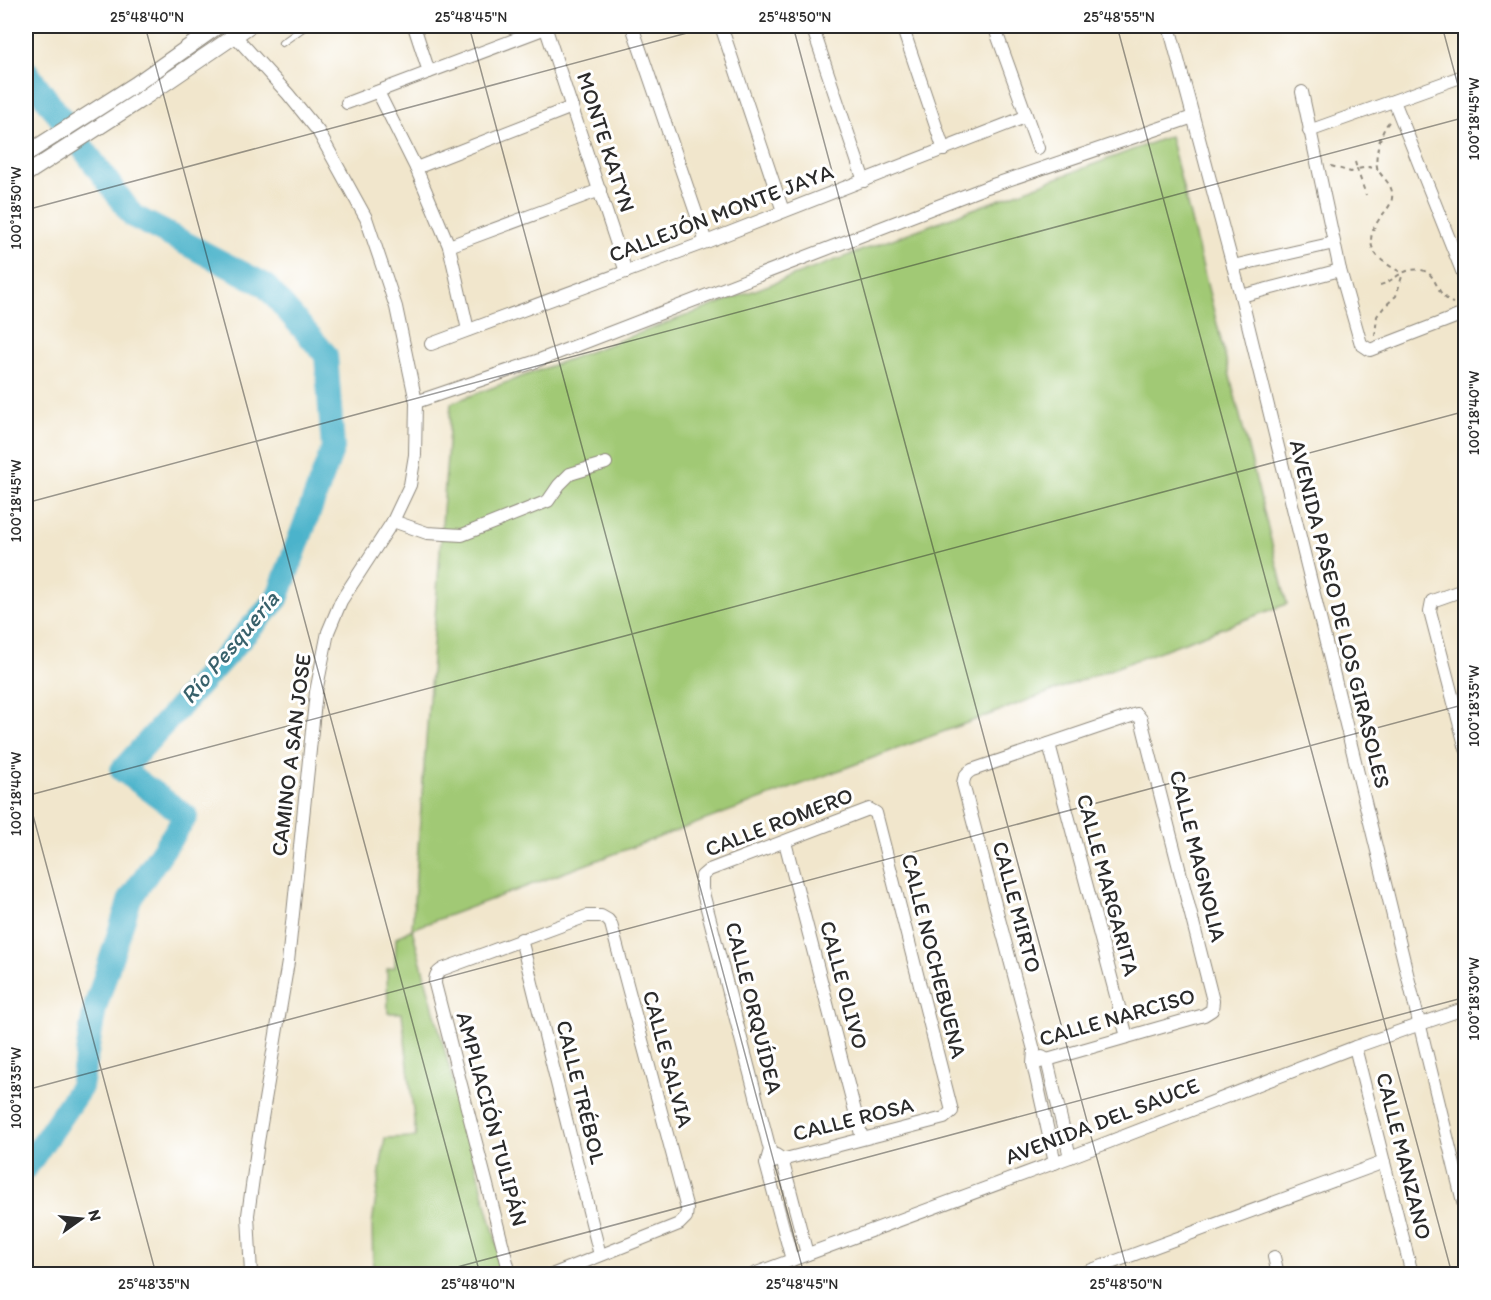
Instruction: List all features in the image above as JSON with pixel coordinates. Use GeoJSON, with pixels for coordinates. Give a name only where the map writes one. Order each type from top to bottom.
{"type":"FeatureCollection","features":[{"type":"Feature","properties":{"kind":"street"},"geometry":{"type":"LineString","coordinates":[[26,154],[136,84],[218,26]]}},
{"type":"Feature","properties":{"kind":"street"},"geometry":{"type":"LineString","coordinates":[[26,174],[145,97],[230,31],[249,26]]}},
{"type":"Feature","properties":{"kind":"street"},"geometry":{"type":"LineString","coordinates":[[414,26],[429,72]]}},
{"type":"Feature","properties":{"kind":"street"},"geometry":{"type":"LineString","coordinates":[[632,26],[706,242]]}},
{"type":"Feature","properties":{"kind":"street"},"geometry":{"type":"LineString","coordinates":[[721,26],[783,211]]}},
{"type":"Feature","properties":{"kind":"street"},"geometry":{"type":"LineString","coordinates":[[812,26],[864,181]]}},
{"type":"Feature","properties":{"kind":"street"},"geometry":{"type":"LineString","coordinates":[[902,26],[944,150]]}},
{"type":"Feature","properties":{"kind":"street"},"geometry":{"type":"LineString","coordinates":[[994,26],[1038,148]]}},
{"type":"Feature","properties":{"kind":"street","name":"AVENIDA PASEO DE LOS GIRASOLES"},"geometry":{"type":"LineString","coordinates":[[1168,26],[1241,296],[1466,1214]]}},
{"type":"Feature","properties":{"kind":"street"},"geometry":{"type":"LineString","coordinates":[[347,103],[546,27]]}},
{"type":"Feature","properties":{"kind":"street","name":"MONTE KATYN"},"geometry":{"type":"LineString","coordinates":[[546,27],[626,272]]}},
{"type":"Feature","properties":{"kind":"street","name":"CAMINO A SAN JOSE"},"geometry":{"type":"LineString","coordinates":[[230,31],[288,94],[318,132],[366,218],[396,307],[416,402],[415,455],[410,485],[393,521],[341,602],[328,632],[316,692],[288,962],[248,1215],[251,1275]]}},
{"type":"Feature","properties":{"kind":"street"},"geometry":{"type":"LineString","coordinates":[[1310,130],[1396,107],[1466,75]]}},
{"type":"Feature","properties":{"kind":"street"},"geometry":{"type":"LineString","coordinates":[[378,92],[416,168],[449,246],[468,330]]}},
{"type":"Feature","properties":{"kind":"street"},"geometry":{"type":"LineString","coordinates":[[1302,92],[1340,270],[1361,344],[1370,350],[1463,314]]}},
{"type":"Feature","properties":{"kind":"street"},"geometry":{"type":"LineString","coordinates":[[416,168],[572,107]]}},
{"type":"Feature","properties":{"kind":"street"},"geometry":{"type":"LineString","coordinates":[[1396,107],[1466,281]]}},
{"type":"Feature","properties":{"kind":"street","name":"CALLEJÓN MONTE JAYA"},"geometry":{"type":"LineString","coordinates":[[431,344],[706,242],[1025,117]]}},
{"type":"Feature","properties":{"kind":"street"},"geometry":{"type":"LineString","coordinates":[[416,402],[534,362],[967,194],[1193,117]]}},
{"type":"Feature","properties":{"kind":"street"},"geometry":{"type":"LineString","coordinates":[[449,246],[600,190]]}},
{"type":"Feature","properties":{"kind":"street"},"geometry":{"type":"LineString","coordinates":[[1233,266],[1334,243]]}},
{"type":"Feature","properties":{"kind":"street"},"geometry":{"type":"LineString","coordinates":[[1241,296],[1340,270]]}},
{"type":"Feature","properties":{"kind":"street"},"geometry":{"type":"LineString","coordinates":[[393,521],[427,533],[462,535],[548,501],[570,474],[606,463]]}},
{"type":"Feature","properties":{"kind":"street"},"geometry":{"type":"LineString","coordinates":[[1466,589],[1435,600],[1431,603],[1430,611],[1466,749]]}},
{"type":"Feature","properties":{"kind":"street","name":"CALLE MAGNOLIA"},"geometry":{"type":"LineString","coordinates":[[1048,744],[1137,714],[1141,719],[1213,1001],[1212,1010]]}},
{"type":"Feature","properties":{"kind":"street","name":"CALLE MIRTO"},"geometry":{"type":"LineString","coordinates":[[1048,744],[972,770],[965,775],[963,784],[1035,1050],[1033,1064],[1055,1162]]}},
{"type":"Feature","properties":{"kind":"street","name":"CALLE MARGARITA"},"geometry":{"type":"LineString","coordinates":[[1048,744],[1127,1037]]}},
{"type":"Feature","properties":{"kind":"street","name":"CALLE ROMERO"},"geometry":{"type":"LineString","coordinates":[[702,876],[709,870],[866,810],[873,810]]}},
{"type":"Feature","properties":{"kind":"street","name":"CALLE NOCHEBUENA"},"geometry":{"type":"LineString","coordinates":[[873,810],[877,818],[951,1107],[950,1114]]}},
{"type":"Feature","properties":{"kind":"street","name":"CALLE OLIVO"},"geometry":{"type":"LineString","coordinates":[[785,842],[862,1138]]}},
{"type":"Feature","properties":{"kind":"street","name":"CALLE ORQUÍDEA"},"geometry":{"type":"LineString","coordinates":[[702,876],[702,889],[770,1150]]}},
{"type":"Feature","properties":{"kind":"street","name":"CALLE SALVIA"},"geometry":{"type":"LineString","coordinates":[[521,939],[587,916],[601,916],[611,924],[687,1209],[686,1217],[679,1224],[600,1256]]}},
{"type":"Feature","properties":{"kind":"street","name":"AMPLIACIÓN TULIPÁN"},"geometry":{"type":"LineString","coordinates":[[511,1273],[435,977],[443,969],[521,939]]}},
{"type":"Feature","properties":{"kind":"street","name":"CALLE TRÉBOL"},"geometry":{"type":"LineString","coordinates":[[521,939],[600,1256]]}},
{"type":"Feature","properties":{"kind":"street","name":"AVENIDA DEL SAUCE"},"geometry":{"type":"LineString","coordinates":[[754,1275],[1419,1023],[1466,1008]]}},
{"type":"Feature","properties":{"kind":"street","name":"CALLE NARCISO"},"geometry":{"type":"LineString","coordinates":[[1033,1064],[1204,1015],[1212,1010]]}},
{"type":"Feature","properties":{"kind":"street","name":"CALLE MANZANO"},"geometry":{"type":"LineString","coordinates":[[1355,1047],[1412,1275]]}},
{"type":"Feature","properties":{"kind":"street"},"geometry":{"type":"LineString","coordinates":[[1035,1050],[1047,1060],[1070,1157]]}},
{"type":"Feature","properties":{"kind":"street","name":"CALLE ROSA"},"geometry":{"type":"LineString","coordinates":[[766,1164],[944,1118],[950,1114]]}},
{"type":"Feature","properties":{"kind":"street"},"geometry":{"type":"LineString","coordinates":[[792,1260],[766,1164],[770,1150],[782,1159],[807,1254]]}},
{"type":"Feature","properties":{"kind":"street"},"geometry":{"type":"LineString","coordinates":[[1081,1275],[1384,1162]]}},
{"type":"Feature","properties":{"kind":"street"},"geometry":{"type":"LineString","coordinates":[[554,1275],[600,1256]]}},
{"type":"Feature","properties":{"kind":"street"},"geometry":{"type":"LineString","coordinates":[[1274,1257],[1278,1275]]}},
{"type":"Feature","properties":{"kind":"lane"},"geometry":{"type":"LineString","coordinates":[[282,43],[306,26]]}},
{"type":"Feature","properties":{"kind":"path"},"geometry":{"type":"LineString","coordinates":[[1396,107],[1378,145],[1378,169],[1392,188],[1392,197],[1387,210],[1371,232],[1373,250],[1378,259],[1403,273]]}},
{"type":"Feature","properties":{"kind":"path"},"geometry":{"type":"LineString","coordinates":[[1355,162],[1366,195]]}},
{"type":"Feature","properties":{"kind":"path"},"geometry":{"type":"LineString","coordinates":[[1331,166],[1351,171],[1369,167],[1378,169]]}},
{"type":"Feature","properties":{"kind":"path"},"geometry":{"type":"LineString","coordinates":[[1380,285],[1413,270],[1428,273],[1434,279],[1444,299],[1453,303],[1463,314]]}},
{"type":"Feature","properties":{"kind":"path"},"geometry":{"type":"LineString","coordinates":[[1374,338],[1377,316],[1396,296],[1403,273]]}},
{"type":"Feature","properties":{"kind":"green space"},"geometry":{"type":"Polygon","coordinates":[[[1170,136],[1287,604],[412,929],[451,403],[1170,136]]]}},
{"type":"Feature","properties":{"kind":"green space"},"geometry":{"type":"Polygon","coordinates":[[[412,929],[505,1274],[373,1274],[372,1224],[385,1138],[416,1137],[402,1013],[388,1013],[387,969],[395,967],[396,938],[412,929]]]}},
{"type":"Feature","properties":{"kind":"waterway","name":"Río Pesquería"},"geometry":{"type":"LineString","coordinates":[[26,71],[133,216],[265,285],[326,355],[333,448],[277,599],[122,770],[186,816],[130,899],[95,1008],[81,1087],[26,1168]]}}]}
